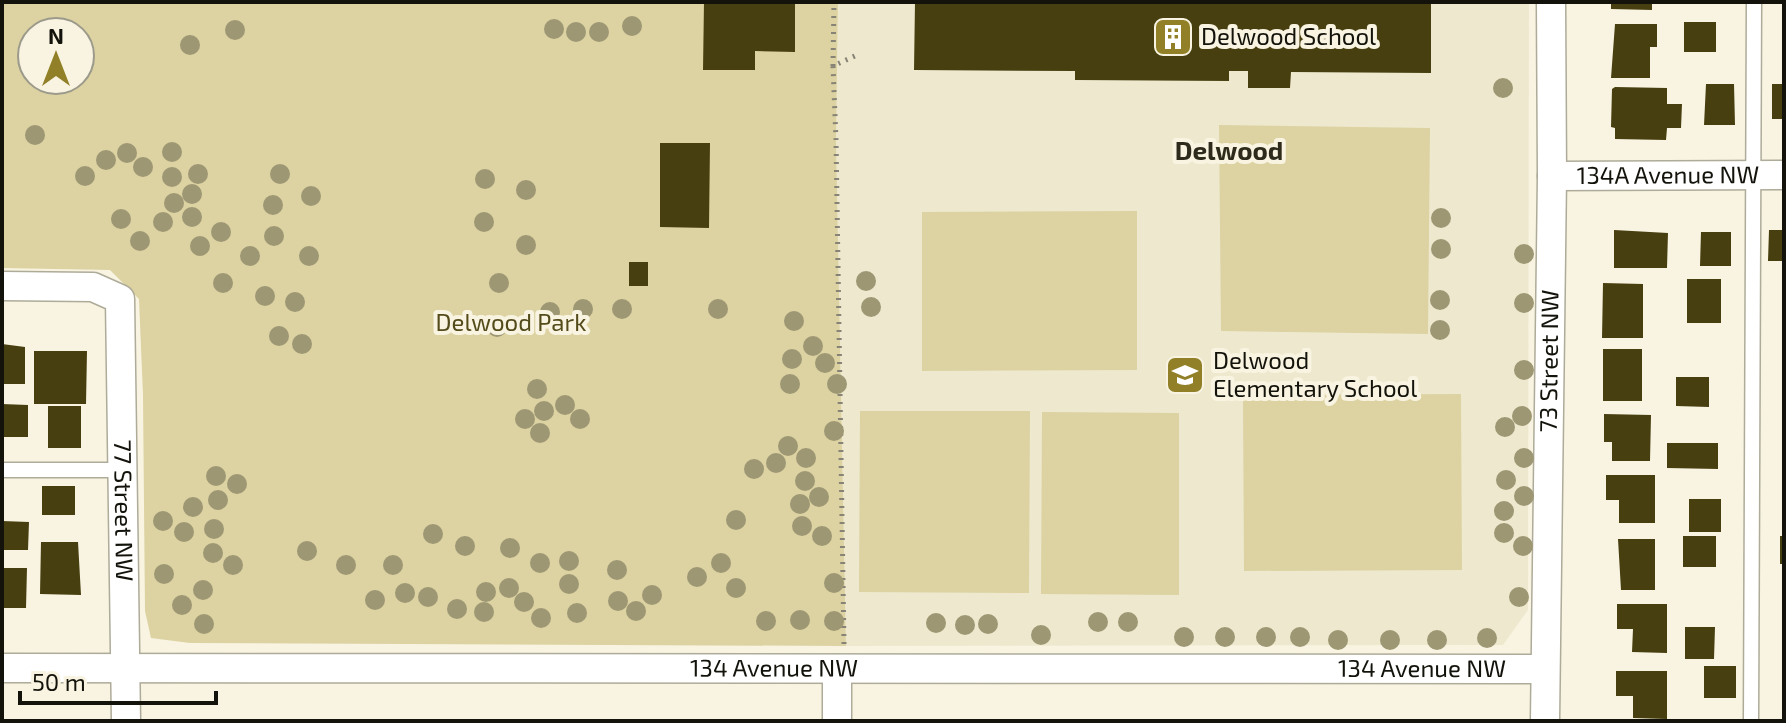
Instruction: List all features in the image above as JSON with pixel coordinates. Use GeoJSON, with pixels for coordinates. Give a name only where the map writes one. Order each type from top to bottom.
{"type":"FeatureCollection","features":[{"type":"Feature","properties":{"kind":"street","name":"73 Street NW"},"geometry":{"type":"LineString","coordinates":[[1545,721],[1552,176],[1551,2]]}},
{"type":"Feature","properties":{"kind":"street","name":"134A Avenue NW"},"geometry":{"type":"LineString","coordinates":[[1552,176],[1784,175]]}},
{"type":"Feature","properties":{"kind":"street","name":"77 Street NW"},"geometry":{"type":"LineString","coordinates":[[2,286],[93,287],[120,299],[126,721]]}},
{"type":"Feature","properties":{"kind":"street","name":"134 Avenue NW"},"geometry":{"type":"LineString","coordinates":[[2,668],[1545,669]]}},
{"type":"Feature","properties":{"kind":"street"},"geometry":{"type":"LineString","coordinates":[[837,721],[841,669]]}},
{"type":"Feature","properties":{"kind":"lane"},"geometry":{"type":"LineString","coordinates":[[1751,721],[1754,2]]}},
{"type":"Feature","properties":{"kind":"lane"},"geometry":{"type":"LineString","coordinates":[[2,470],[123,470]]}},
{"type":"Feature","properties":{"kind":"path"},"geometry":{"type":"LineString","coordinates":[[834,2],[841,669]]}},
{"type":"Feature","properties":{"kind":"path"},"geometry":{"type":"LineString","coordinates":[[833,66],[857,55]]}},
{"type":"Feature","properties":{"kind":"shaded area","name":"Delwood Elementary School"},"geometry":{"type":"Polygon","coordinates":[[[838,2],[1529,2],[1528,610],[1503,645],[846,646],[836,140],[838,2]]]}},
{"type":"Feature","properties":{"kind":"green space","name":"Delwood Park"},"geometry":{"type":"Polygon","coordinates":[[[2,2],[838,2],[836,140],[846,646],[190,643],[151,638],[145,611],[139,299],[110,270],[2,268],[2,2]]]}},
{"type":"Feature","properties":{"kind":"green space"},"geometry":{"type":"Polygon","coordinates":[[[1219,125],[1430,128],[1428,334],[1221,331],[1219,125]]]}},
{"type":"Feature","properties":{"kind":"green space"},"geometry":{"type":"Polygon","coordinates":[[[1137,211],[1137,370],[922,371],[922,212],[1137,211]]]}},
{"type":"Feature","properties":{"kind":"green space"},"geometry":{"type":"Polygon","coordinates":[[[1461,394],[1462,570],[1244,571],[1243,395],[1461,394]]]}},
{"type":"Feature","properties":{"kind":"green space"},"geometry":{"type":"Polygon","coordinates":[[[860,411],[1030,411],[1029,593],[859,592],[860,411]]]}},
{"type":"Feature","properties":{"kind":"green space"},"geometry":{"type":"Polygon","coordinates":[[[1042,412],[1179,413],[1179,595],[1041,594],[1042,412]]]}},
{"type":"Feature","properties":{"kind":"building"},"geometry":{"type":"Polygon","coordinates":[[[704,2],[795,2],[795,52],[755,51],[755,70],[703,70],[704,2]]]}},
{"type":"Feature","properties":{"kind":"building","name":"Delwood School"},"geometry":{"type":"Polygon","coordinates":[[[915,2],[1431,2],[1431,73],[1291,72],[1290,88],[1248,88],[1248,71],[1229,71],[1229,81],[1075,80],[1075,71],[914,70],[915,2]]]}},
{"type":"Feature","properties":{"kind":"building"},"geometry":{"type":"Polygon","coordinates":[[[1611,2],[1652,2],[1652,10],[1611,9],[1611,2]]]}},
{"type":"Feature","properties":{"kind":"building"},"geometry":{"type":"Polygon","coordinates":[[[1684,22],[1716,22],[1716,52],[1684,52],[1684,22]]]}},
{"type":"Feature","properties":{"kind":"building"},"geometry":{"type":"Polygon","coordinates":[[[1615,24],[1657,24],[1657,47],[1650,47],[1650,78],[1611,78],[1615,24]]]}},
{"type":"Feature","properties":{"kind":"building"},"geometry":{"type":"Polygon","coordinates":[[[1706,84],[1734,84],[1735,125],[1704,125],[1706,84]]]}},
{"type":"Feature","properties":{"kind":"building"},"geometry":{"type":"Polygon","coordinates":[[[1772,84],[1784,84],[1784,119],[1772,119],[1772,84]]]}},
{"type":"Feature","properties":{"kind":"building"},"geometry":{"type":"Polygon","coordinates":[[[1667,88],[1667,104],[1682,104],[1681,128],[1667,128],[1666,140],[1615,139],[1615,128],[1611,127],[1612,89],[1667,88]]]}},
{"type":"Feature","properties":{"kind":"building"},"geometry":{"type":"Polygon","coordinates":[[[660,143],[710,143],[709,228],[660,227],[660,143]]]}},
{"type":"Feature","properties":{"kind":"building"},"geometry":{"type":"Polygon","coordinates":[[[1614,230],[1668,233],[1667,268],[1614,268],[1614,230]]]}},
{"type":"Feature","properties":{"kind":"building"},"geometry":{"type":"Polygon","coordinates":[[[1769,230],[1784,230],[1784,261],[1768,261],[1769,230]]]}},
{"type":"Feature","properties":{"kind":"building"},"geometry":{"type":"Polygon","coordinates":[[[1701,232],[1731,232],[1731,266],[1700,266],[1701,232]]]}},
{"type":"Feature","properties":{"kind":"building"},"geometry":{"type":"Polygon","coordinates":[[[629,262],[648,262],[648,286],[629,286],[629,262]]]}},
{"type":"Feature","properties":{"kind":"building"},"geometry":{"type":"Polygon","coordinates":[[[1687,279],[1721,279],[1721,323],[1687,323],[1687,279]]]}},
{"type":"Feature","properties":{"kind":"building"},"geometry":{"type":"Polygon","coordinates":[[[1603,283],[1643,284],[1643,338],[1602,338],[1603,283]]]}},
{"type":"Feature","properties":{"kind":"building"},"geometry":{"type":"Polygon","coordinates":[[[2,344],[25,347],[25,384],[2,384],[2,344]]]}},
{"type":"Feature","properties":{"kind":"building"},"geometry":{"type":"Polygon","coordinates":[[[1603,349],[1642,349],[1642,401],[1603,401],[1603,349]]]}},
{"type":"Feature","properties":{"kind":"building"},"geometry":{"type":"Polygon","coordinates":[[[34,351],[87,351],[86,404],[34,404],[34,351]]]}},
{"type":"Feature","properties":{"kind":"building"},"geometry":{"type":"Polygon","coordinates":[[[1676,377],[1709,377],[1709,407],[1676,406],[1676,377]]]}},
{"type":"Feature","properties":{"kind":"building"},"geometry":{"type":"Polygon","coordinates":[[[2,404],[28,405],[28,437],[2,437],[2,404]]]}},
{"type":"Feature","properties":{"kind":"building"},"geometry":{"type":"Polygon","coordinates":[[[48,406],[81,406],[81,448],[48,448],[48,406]]]}},
{"type":"Feature","properties":{"kind":"building"},"geometry":{"type":"Polygon","coordinates":[[[1604,414],[1651,415],[1650,461],[1612,461],[1612,442],[1604,442],[1604,414]]]}},
{"type":"Feature","properties":{"kind":"building"},"geometry":{"type":"Polygon","coordinates":[[[1667,443],[1718,443],[1718,469],[1667,468],[1667,443]]]}},
{"type":"Feature","properties":{"kind":"building"},"geometry":{"type":"Polygon","coordinates":[[[1606,475],[1655,475],[1655,523],[1619,523],[1619,500],[1606,500],[1606,475]]]}},
{"type":"Feature","properties":{"kind":"building"},"geometry":{"type":"Polygon","coordinates":[[[42,486],[75,486],[75,515],[42,515],[42,486]]]}},
{"type":"Feature","properties":{"kind":"building"},"geometry":{"type":"Polygon","coordinates":[[[1689,499],[1721,499],[1721,532],[1689,532],[1689,499]]]}},
{"type":"Feature","properties":{"kind":"building"},"geometry":{"type":"Polygon","coordinates":[[[2,521],[29,522],[28,550],[2,550],[2,521]]]}},
{"type":"Feature","properties":{"kind":"building"},"geometry":{"type":"Polygon","coordinates":[[[1683,536],[1716,536],[1716,567],[1683,567],[1683,536]]]}},
{"type":"Feature","properties":{"kind":"building"},"geometry":{"type":"Polygon","coordinates":[[[1780,536],[1784,536],[1784,564],[1780,564],[1780,536]]]}},
{"type":"Feature","properties":{"kind":"building"},"geometry":{"type":"Polygon","coordinates":[[[1618,539],[1655,539],[1655,590],[1621,590],[1618,539]]]}},
{"type":"Feature","properties":{"kind":"building"},"geometry":{"type":"Polygon","coordinates":[[[41,542],[78,542],[81,595],[40,594],[41,542]]]}},
{"type":"Feature","properties":{"kind":"building"},"geometry":{"type":"Polygon","coordinates":[[[2,568],[27,568],[26,608],[2,608],[2,568]]]}},
{"type":"Feature","properties":{"kind":"building"},"geometry":{"type":"Polygon","coordinates":[[[1617,604],[1667,604],[1667,653],[1632,652],[1633,629],[1617,629],[1617,604]]]}},
{"type":"Feature","properties":{"kind":"building"},"geometry":{"type":"Polygon","coordinates":[[[1685,627],[1715,627],[1714,659],[1685,659],[1685,627]]]}},
{"type":"Feature","properties":{"kind":"building"},"geometry":{"type":"Polygon","coordinates":[[[1704,666],[1736,666],[1736,698],[1704,698],[1704,666]]]}},
{"type":"Feature","properties":{"kind":"building"},"geometry":{"type":"Polygon","coordinates":[[[1616,671],[1667,671],[1667,719],[1633,718],[1633,696],[1616,696],[1616,671]]]}},
{"type":"Feature","properties":{"kind":"place","name":"Delwood School"},"geometry":{"type":"Point","coordinates":[1173,37]}},
{"type":"Feature","properties":{"kind":"place","name":"Delwood Elementary School"},"geometry":{"type":"Point","coordinates":[1185,375]}},
{"type":"Feature","properties":{"kind":"district","name":"Delwood"},"geometry":{"type":"Point","coordinates":[1229,151]}}]}
